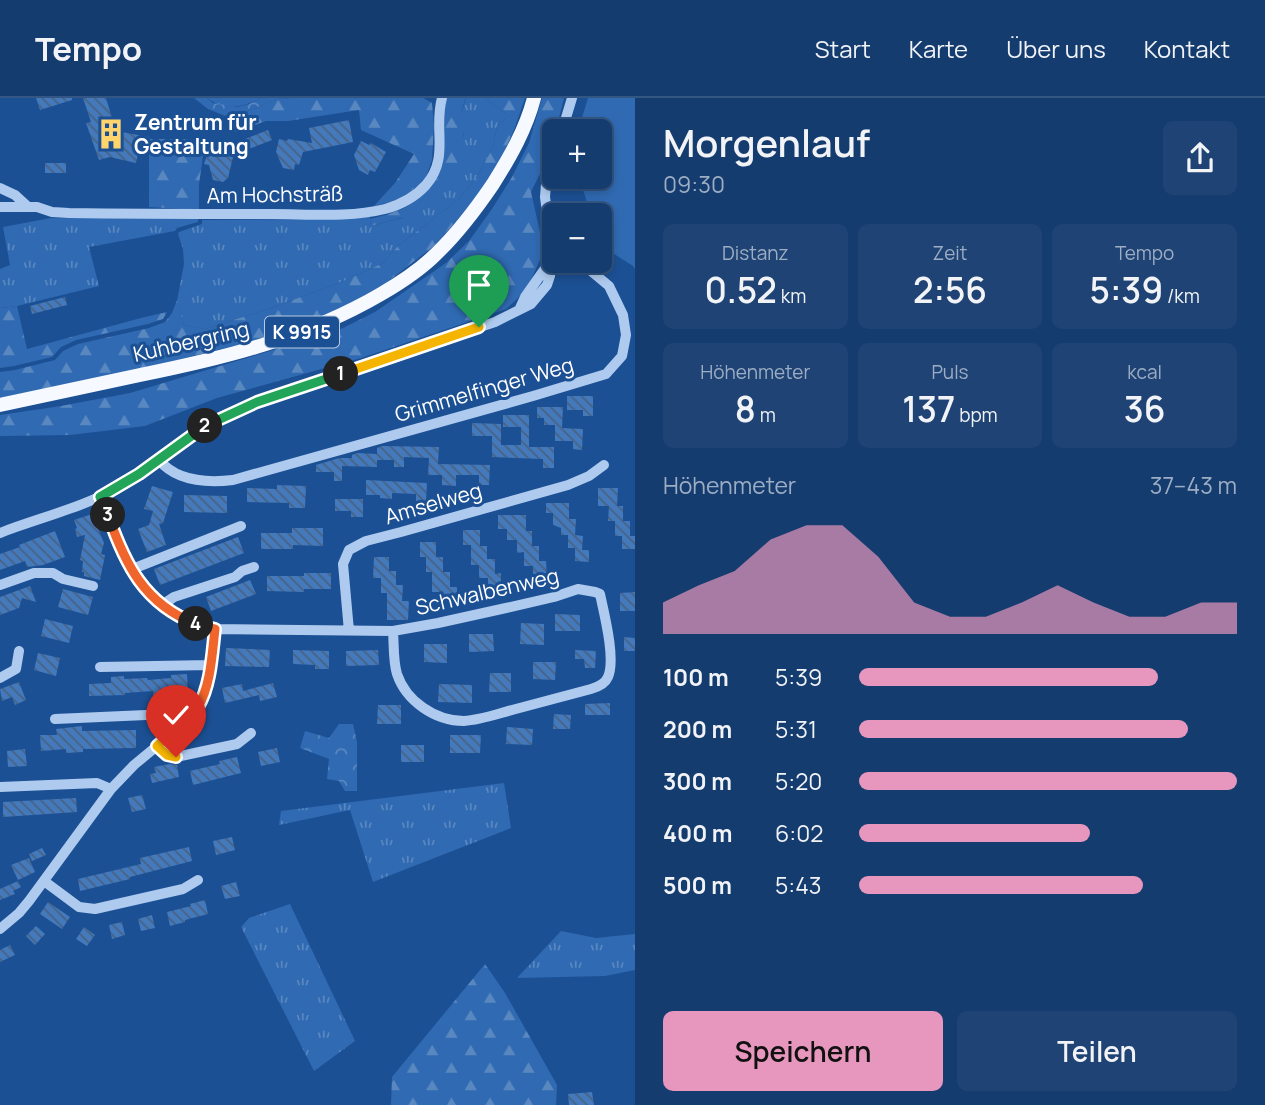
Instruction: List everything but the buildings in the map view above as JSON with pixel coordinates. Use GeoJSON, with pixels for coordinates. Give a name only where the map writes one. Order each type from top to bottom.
{"type":"FeatureCollection","features":[{"type":"Feature","properties":{"kind":"main road","name":"Kuhbergring"},"geometry":{"type":"LineString","coordinates":[[0,405],[249,351],[319,326],[362,306],[398,284],[435,256],[460,228],[509,159],[524,129],[534,98]]}},
{"type":"Feature","properties":{"kind":"street","name":"Am Hochsträß"},"geometry":{"type":"LineString","coordinates":[[0,207],[27,206],[68,213],[199,215],[340,214],[384,209],[413,196],[425,186],[438,166],[441,148],[439,108],[442,98]]}},
{"type":"Feature","properties":{"kind":"street"},"geometry":{"type":"LineString","coordinates":[[566,119],[572,98]]}},
{"type":"Feature","properties":{"kind":"street","name":"Am Hochsträß"},"geometry":{"type":"LineString","coordinates":[[0,187],[27,206]]}},
{"type":"Feature","properties":{"kind":"street"},"geometry":{"type":"LineString","coordinates":[[0,533],[100,497],[159,460],[193,433],[257,402],[510,316],[531,304],[547,285],[550,273]]}},
{"type":"Feature","properties":{"kind":"street"},"geometry":{"type":"LineString","coordinates":[[593,273],[609,286],[623,315],[626,335],[635,345]]}},
{"type":"Feature","properties":{"kind":"street","name":"Grimmelfinger Weg"},"geometry":{"type":"LineString","coordinates":[[159,460],[174,474],[191,479],[215,482],[233,480],[606,374],[622,356],[626,335]]}},
{"type":"Feature","properties":{"kind":"street","name":"Amselweg"},"geometry":{"type":"LineString","coordinates":[[349,631],[343,564],[349,550],[366,541],[568,485],[589,476],[604,465]]}},
{"type":"Feature","properties":{"kind":"street","name":"Schwalbenweg"},"geometry":{"type":"LineString","coordinates":[[100,497],[136,578],[162,605],[180,618],[215,629],[393,631],[554,597],[578,589],[600,594],[611,663],[609,676],[602,685],[591,690],[494,715],[463,721],[447,718],[430,712],[415,702],[403,688],[396,671],[393,631]]}},
{"type":"Feature","properties":{"kind":"street"},"geometry":{"type":"LineString","coordinates":[[131,570],[241,526]]}},
{"type":"Feature","properties":{"kind":"street"},"geometry":{"type":"LineString","coordinates":[[162,605],[174,597],[235,577],[254,567]]}},
{"type":"Feature","properties":{"kind":"street"},"geometry":{"type":"LineString","coordinates":[[0,585],[34,573],[46,572],[93,586]]}},
{"type":"Feature","properties":{"kind":"street"},"geometry":{"type":"LineString","coordinates":[[0,929],[19,913],[111,789],[197,709],[203,698],[215,629]]}},
{"type":"Feature","properties":{"kind":"street"},"geometry":{"type":"LineString","coordinates":[[0,678],[16,669],[19,650]]}},
{"type":"Feature","properties":{"kind":"street"},"geometry":{"type":"LineString","coordinates":[[107,655],[104,667],[210,665]]}},
{"type":"Feature","properties":{"kind":"street"},"geometry":{"type":"LineString","coordinates":[[55,719],[73,714],[169,714],[186,722]]}},
{"type":"Feature","properties":{"kind":"street"},"geometry":{"type":"LineString","coordinates":[[157,746],[167,755],[176,757],[237,744],[251,733]]}},
{"type":"Feature","properties":{"kind":"street"},"geometry":{"type":"LineString","coordinates":[[0,787],[97,783],[111,789]]}},
{"type":"Feature","properties":{"kind":"street"},"geometry":{"type":"LineString","coordinates":[[44,881],[79,907],[94,909],[183,889],[198,880]]}},
{"type":"Feature","properties":{"kind":"green space"},"geometry":{"type":"Polygon","coordinates":[[[194,98],[207,98],[213,103],[237,107],[261,98],[292,98],[278,99],[230,118],[208,109],[194,98]]]}},
{"type":"Feature","properties":{"kind":"green space"},"geometry":{"type":"Polygon","coordinates":[[[207,98],[261,98],[234,107],[220,105],[207,98]]]}},
{"type":"Feature","properties":{"kind":"green space"},"geometry":{"type":"Polygon","coordinates":[[[423,98],[432,103],[432,160],[425,180],[402,198],[373,207],[395,183],[414,154],[361,130],[359,110],[288,121],[266,121],[235,132],[230,118],[278,99],[423,98]]]}},
{"type":"Feature","properties":{"kind":"green space"},"geometry":{"type":"Polygon","coordinates":[[[447,98],[466,98],[461,116],[464,134],[461,148],[448,182],[432,203],[419,211],[371,226],[370,219],[404,208],[414,202],[433,182],[447,98]]]}},
{"type":"Feature","properties":{"kind":"green space"},"geometry":{"type":"Polygon","coordinates":[[[466,98],[485,98],[505,113],[505,119],[497,126],[493,147],[478,175],[459,199],[398,246],[383,263],[344,281],[205,329],[184,325],[177,301],[184,264],[179,232],[202,224],[202,220],[370,217],[371,226],[402,218],[464,136],[460,116],[466,98]]]}},
{"type":"Feature","properties":{"kind":"green space"},"geometry":{"type":"Polygon","coordinates":[[[485,98],[525,98],[499,163],[469,207],[434,246],[386,283],[325,317],[262,339],[149,367],[0,398],[0,372],[55,360],[63,351],[78,344],[165,322],[177,300],[184,325],[205,329],[344,281],[383,263],[398,246],[459,199],[478,175],[493,147],[497,126],[505,119],[505,113],[485,98]]]}},
{"type":"Feature","properties":{"kind":"green space"},"geometry":{"type":"Polygon","coordinates":[[[542,98],[564,98],[559,119],[542,119],[542,169],[531,192],[542,241],[542,255],[529,285],[506,309],[361,358],[217,398],[145,426],[70,435],[0,436],[0,415],[130,393],[337,331],[375,312],[446,263],[469,241],[512,177],[529,143],[542,98]]]}},
{"type":"Feature","properties":{"kind":"green space"},"geometry":{"type":"Polygon","coordinates":[[[588,98],[635,98],[635,269],[612,253],[612,203],[587,203],[583,189],[612,189],[612,119],[582,119],[588,98]]]}},
{"type":"Feature","properties":{"kind":"green space"},"geometry":{"type":"Polygon","coordinates":[[[149,154],[203,155],[199,210],[149,207],[149,154]]]}},
{"type":"Feature","properties":{"kind":"green space"},"geometry":{"type":"Polygon","coordinates":[[[51,218],[198,218],[198,222],[175,231],[89,247],[99,286],[0,308],[0,269],[10,265],[3,227],[51,218]]]}},
{"type":"Feature","properties":{"kind":"green space"},"geometry":{"type":"Polygon","coordinates":[[[17,306],[27,349],[167,312],[163,319],[148,324],[76,340],[61,347],[52,357],[0,368],[0,308],[17,306]]]}},
{"type":"Feature","properties":{"kind":"green space"},"geometry":{"type":"Polygon","coordinates":[[[339,724],[353,724],[357,742],[357,791],[345,791],[339,781],[327,779],[329,759],[300,748],[305,731],[329,738],[339,724]]]}},
{"type":"Feature","properties":{"kind":"green space"},"geometry":{"type":"Polygon","coordinates":[[[504,783],[511,828],[373,882],[350,810],[279,825],[281,811],[504,783]]]}},
{"type":"Feature","properties":{"kind":"green space"},"geometry":{"type":"Polygon","coordinates":[[[290,904],[355,1041],[314,1071],[241,927],[249,918],[290,904]]]}},
{"type":"Feature","properties":{"kind":"green space"},"geometry":{"type":"Polygon","coordinates":[[[561,931],[596,938],[635,934],[635,970],[605,976],[517,978],[561,931]]]}},
{"type":"Feature","properties":{"kind":"green space"},"geometry":{"type":"Polygon","coordinates":[[[485,964],[505,993],[557,1085],[556,1105],[391,1105],[392,1077],[485,964]]]}},
{"type":"Feature","properties":{"kind":"place","name":"Zentrum für Gestaltung"},"geometry":{"type":"Point","coordinates":[111,134]}},
{"type":"Feature","properties":{"kind":"route"},"geometry":{"type":"LineString","coordinates":[[176,757],[167,755],[157,746],[186,722],[203,698],[215,629],[180,618],[162,605],[136,578],[100,497],[139,474],[193,433],[230,414],[257,402],[479,327]]}}]}
